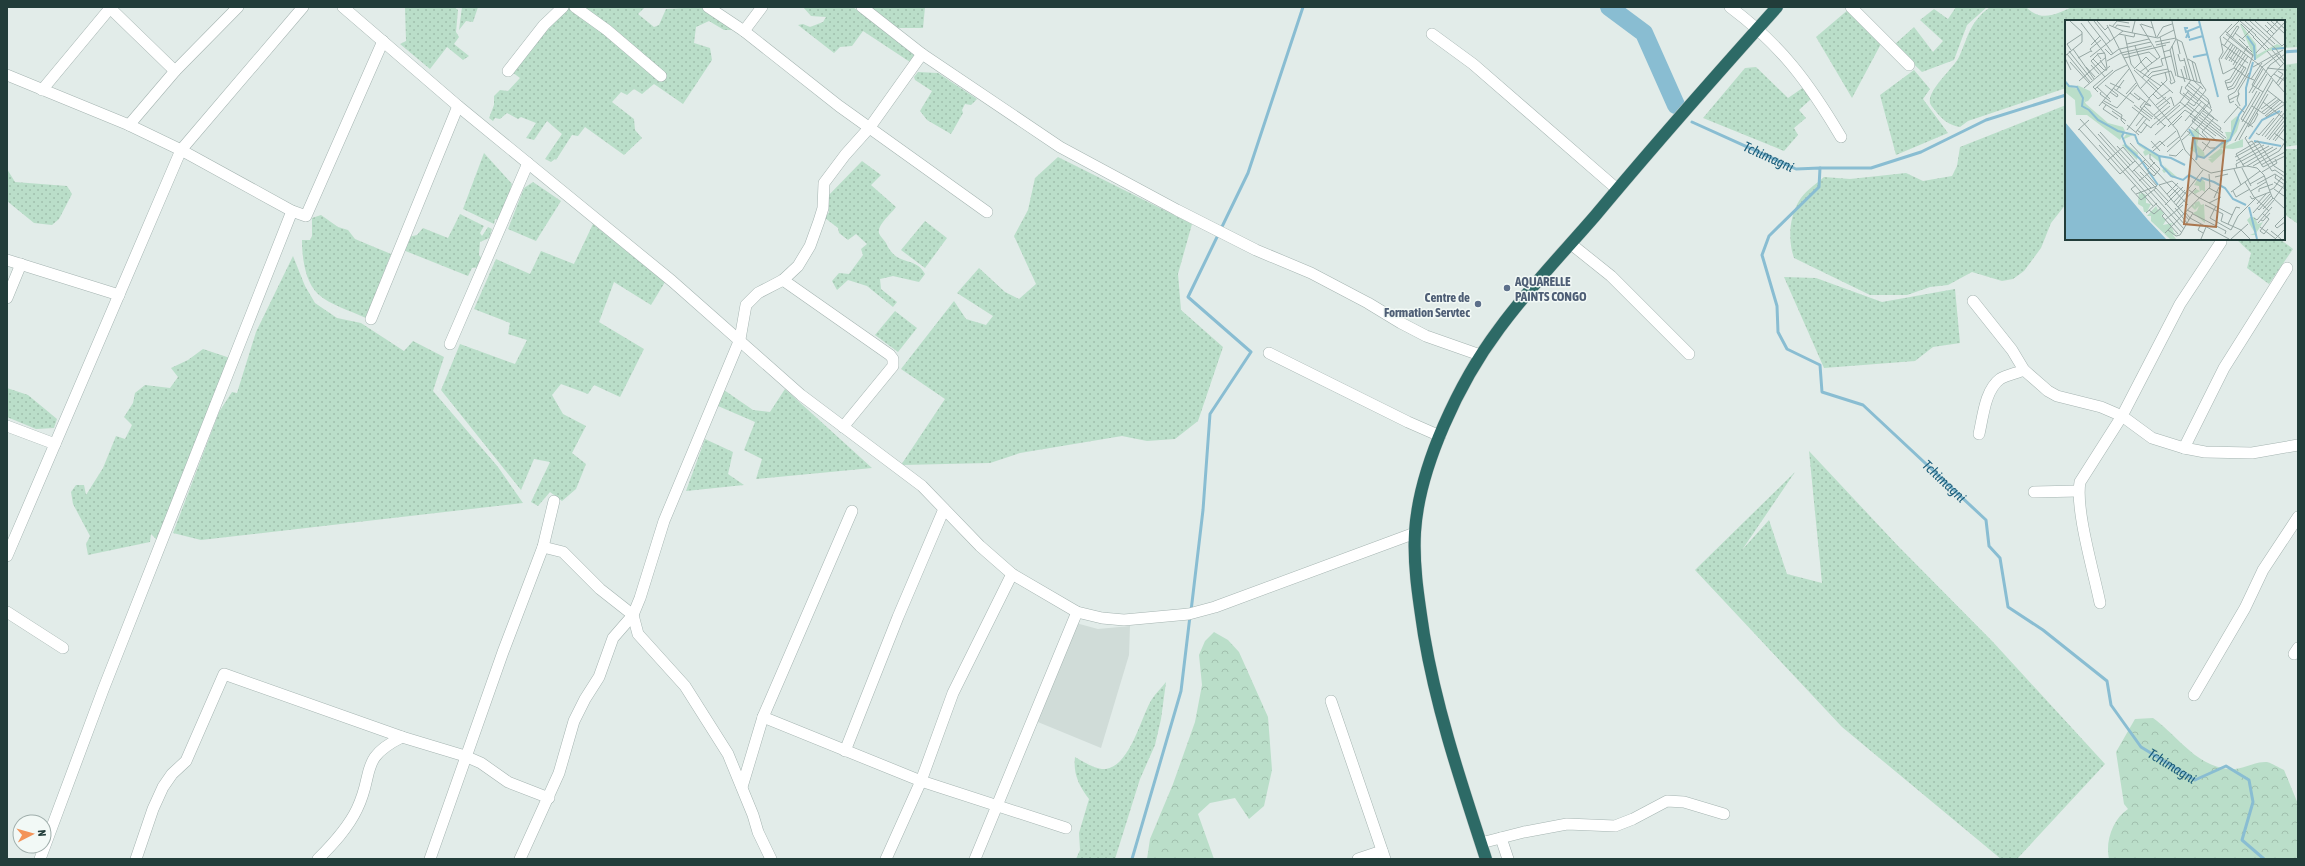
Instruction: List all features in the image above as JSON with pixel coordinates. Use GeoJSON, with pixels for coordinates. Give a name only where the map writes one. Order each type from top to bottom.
{"type":"FeatureCollection","features":[{"type":"Feature","properties":{"kind":"highway"},"geometry":{"type":"LineString","coordinates":[[1486,859],[1441,720],[1429,668],[1416,571],[1415,533],[1422,488],[1440,436],[1480,355],[1527,293],[1777,7]]}},
{"type":"Feature","properties":{"kind":"street"},"geometry":{"type":"LineString","coordinates":[[42,90],[110,7],[175,71]]}},
{"type":"Feature","properties":{"kind":"street"},"geometry":{"type":"LineString","coordinates":[[129,125],[175,71],[238,7]]}},
{"type":"Feature","properties":{"kind":"street"},"geometry":{"type":"LineString","coordinates":[[7,556],[181,150],[303,7]]}},
{"type":"Feature","properties":{"kind":"street"},"geometry":{"type":"LineString","coordinates":[[343,7],[458,106],[740,339],[801,395],[922,486],[980,546],[1012,574],[1077,612],[1102,618],[1124,620],[1189,614],[1215,607],[1415,533]]}},
{"type":"Feature","properties":{"kind":"street"},"geometry":{"type":"LineString","coordinates":[[508,71],[544,25],[563,7]]}},
{"type":"Feature","properties":{"kind":"street"},"geometry":{"type":"LineString","coordinates":[[575,7],[608,30],[661,76]]}},
{"type":"Feature","properties":{"kind":"street"},"geometry":{"type":"LineString","coordinates":[[708,7],[744,31],[839,106],[987,212]]}},
{"type":"Feature","properties":{"kind":"street"},"geometry":{"type":"LineString","coordinates":[[744,31],[762,7]]}},
{"type":"Feature","properties":{"kind":"street"},"geometry":{"type":"LineString","coordinates":[[862,7],[922,54],[1060,146],[1177,210],[1256,250],[1311,273],[1426,336],[1480,355]]}},
{"type":"Feature","properties":{"kind":"street"},"geometry":{"type":"LineString","coordinates":[[1730,7],[1758,28],[1806,80],[1841,137]]}},
{"type":"Feature","properties":{"kind":"street"},"geometry":{"type":"LineString","coordinates":[[1856,8],[1909,65]]}},
{"type":"Feature","properties":{"kind":"street"},"geometry":{"type":"LineString","coordinates":[[1432,34],[1495,83],[1617,189]]}},
{"type":"Feature","properties":{"kind":"street"},"geometry":{"type":"LineString","coordinates":[[7,75],[129,125],[181,150],[292,211],[306,216],[383,41]]}},
{"type":"Feature","properties":{"kind":"street"},"geometry":{"type":"LineString","coordinates":[[520,859],[549,798],[559,773],[574,721],[584,699],[599,677],[612,638],[633,615],[664,521],[740,339],[746,305],[751,298],[783,280],[798,266],[810,246],[823,208],[824,183],[845,155],[870,127],[922,54]]}},
{"type":"Feature","properties":{"kind":"street"},"geometry":{"type":"LineString","coordinates":[[371,319],[458,106]]}},
{"type":"Feature","properties":{"kind":"street"},"geometry":{"type":"LineString","coordinates":[[450,344],[528,163]]}},
{"type":"Feature","properties":{"kind":"street"},"geometry":{"type":"LineString","coordinates":[[40,859],[103,690],[292,211]]}},
{"type":"Feature","properties":{"kind":"street"},"geometry":{"type":"LineString","coordinates":[[2100,603],[2078,491],[2082,478],[2122,416],[2180,304],[2221,242]]}},
{"type":"Feature","properties":{"kind":"street"},"geometry":{"type":"LineString","coordinates":[[1571,244],[1611,276],[1689,354]]}},
{"type":"Feature","properties":{"kind":"street"},"geometry":{"type":"LineString","coordinates":[[7,260],[119,295]]}},
{"type":"Feature","properties":{"kind":"street"},"geometry":{"type":"LineString","coordinates":[[7,298],[21,264]]}},
{"type":"Feature","properties":{"kind":"street"},"geometry":{"type":"LineString","coordinates":[[2184,448],[2224,368],[2287,268]]}},
{"type":"Feature","properties":{"kind":"street"},"geometry":{"type":"LineString","coordinates":[[783,280],[890,355],[893,359],[893,366],[843,427]]}},
{"type":"Feature","properties":{"kind":"street"},"geometry":{"type":"LineString","coordinates":[[1973,301],[2012,350],[2024,370],[2048,391],[2057,396],[2101,407],[2122,416],[2152,438],[2184,448],[2238,453],[2275,450],[2298,445]]}},
{"type":"Feature","properties":{"kind":"street"},"geometry":{"type":"LineString","coordinates":[[1269,353],[1408,422],[1440,436]]}},
{"type":"Feature","properties":{"kind":"street"},"geometry":{"type":"LineString","coordinates":[[1979,434],[1986,402],[1995,384],[2001,378],[2024,370]]}},
{"type":"Feature","properties":{"kind":"street"},"geometry":{"type":"LineString","coordinates":[[7,426],[55,444]]}},
{"type":"Feature","properties":{"kind":"street"},"geometry":{"type":"LineString","coordinates":[[2034,492],[2078,491]]}},
{"type":"Feature","properties":{"kind":"street"},"geometry":{"type":"LineString","coordinates":[[430,859],[466,756],[543,547],[554,501]]}},
{"type":"Feature","properties":{"kind":"street"},"geometry":{"type":"LineString","coordinates":[[845,751],[898,617],[944,509]]}},
{"type":"Feature","properties":{"kind":"street"},"geometry":{"type":"LineString","coordinates":[[742,787],[763,717],[852,512]]}},
{"type":"Feature","properties":{"kind":"street"},"geometry":{"type":"LineString","coordinates":[[2194,695],[2245,608],[2263,570],[2298,517]]}},
{"type":"Feature","properties":{"kind":"street"},"geometry":{"type":"LineString","coordinates":[[543,547],[563,552],[600,589],[633,615],[638,634],[685,686],[728,754],[742,787],[758,832],[772,859]]}},
{"type":"Feature","properties":{"kind":"street"},"geometry":{"type":"LineString","coordinates":[[886,859],[921,781],[952,693],[1012,574]]}},
{"type":"Feature","properties":{"kind":"street"},"geometry":{"type":"LineString","coordinates":[[7,612],[63,648]]}},
{"type":"Feature","properties":{"kind":"street"},"geometry":{"type":"LineString","coordinates":[[975,859],[1077,612]]}},
{"type":"Feature","properties":{"kind":"street"},"geometry":{"type":"LineString","coordinates":[[136,859],[153,809],[163,787],[172,774],[186,761],[224,674],[402,736],[466,756],[481,763],[508,782],[549,798]]}},
{"type":"Feature","properties":{"kind":"street"},"geometry":{"type":"LineString","coordinates":[[1331,701],[1383,855],[1358,859]]}},
{"type":"Feature","properties":{"kind":"street"},"geometry":{"type":"LineString","coordinates":[[763,717],[921,781],[1066,828]]}},
{"type":"Feature","properties":{"kind":"street"},"geometry":{"type":"LineString","coordinates":[[318,859],[349,823],[358,807],[370,764],[375,755],[386,744],[402,736]]}},
{"type":"Feature","properties":{"kind":"street"},"geometry":{"type":"LineString","coordinates":[[1481,843],[1567,824],[1615,826],[1633,819],[1667,801],[1684,802],[1724,814]]}},
{"type":"Feature","properties":{"kind":"street"},"geometry":{"type":"LineString","coordinates":[[1501,838],[1508,859]]}},
{"type":"Feature","properties":{"kind":"shaded area"},"geometry":{"type":"Polygon","coordinates":[[[1072,622],[1098,629],[1130,626],[1129,655],[1101,748],[1033,720],[1072,622]]]}},
{"type":"Feature","properties":{"kind":"green space"},"geometry":{"type":"Polygon","coordinates":[[[405,7],[454,7],[458,10],[456,32],[459,37],[454,44],[469,56],[463,60],[447,47],[430,69],[400,44],[406,41],[405,7]]]}},
{"type":"Feature","properties":{"kind":"green space"},"geometry":{"type":"Polygon","coordinates":[[[462,7],[478,7],[473,22],[466,21],[459,30],[462,7]]]}},
{"type":"Feature","properties":{"kind":"green space"},"geometry":{"type":"Polygon","coordinates":[[[570,7],[645,7],[638,14],[654,27],[659,25],[666,9],[702,7],[735,30],[724,30],[709,21],[696,27],[694,43],[710,48],[712,60],[683,104],[654,84],[642,94],[634,89],[627,95],[621,92],[612,102],[634,119],[635,130],[642,138],[624,155],[585,127],[578,136],[572,135],[556,160],[555,159],[551,162],[545,159],[562,134],[547,121],[534,140],[526,138],[536,123],[521,117],[518,119],[507,113],[500,119],[495,118],[493,121],[489,118],[494,105],[494,96],[500,90],[508,91],[520,78],[512,72],[518,67],[548,25],[570,7]]]}},
{"type":"Feature","properties":{"kind":"green space"},"geometry":{"type":"Polygon","coordinates":[[[803,7],[853,7],[916,55],[910,62],[863,31],[852,46],[840,47],[834,53],[798,25],[803,24],[810,27],[823,22],[826,17],[811,16],[803,7]]]}},
{"type":"Feature","properties":{"kind":"green space"},"geometry":{"type":"Polygon","coordinates":[[[867,7],[925,7],[923,28],[893,28],[867,7]]]}},
{"type":"Feature","properties":{"kind":"green space"},"geometry":{"type":"Polygon","coordinates":[[[1956,7],[1987,7],[1967,25],[1954,60],[1922,72],[1894,45],[1914,27],[1933,52],[1943,41],[1920,20],[1934,9],[1948,19],[1956,7]]]}},
{"type":"Feature","properties":{"kind":"green space"},"geometry":{"type":"Polygon","coordinates":[[[1990,7],[2026,7],[2032,12],[2043,16],[2048,16],[2072,7],[2298,7],[2298,47],[2285,48],[2285,20],[2065,20],[2065,88],[1968,121],[1960,127],[1947,122],[1940,116],[1930,103],[1930,98],[1936,86],[1956,62],[1974,24],[1990,7]]]}},
{"type":"Feature","properties":{"kind":"green space"},"geometry":{"type":"Polygon","coordinates":[[[1849,9],[1882,42],[1852,98],[1816,37],[1849,9]]]}},
{"type":"Feature","properties":{"kind":"green space"},"geometry":{"type":"Polygon","coordinates":[[[2298,63],[2298,145],[2285,147],[2285,65],[2298,63]]]}},
{"type":"Feature","properties":{"kind":"green space"},"geometry":{"type":"Polygon","coordinates":[[[1756,67],[1788,98],[1804,87],[1811,99],[1799,110],[1806,118],[1794,128],[1798,135],[1784,151],[1703,118],[1745,68],[1756,67]]]}},
{"type":"Feature","properties":{"kind":"green space"},"geometry":{"type":"Polygon","coordinates":[[[1914,70],[1930,89],[1923,99],[1948,133],[1896,155],[1880,95],[1914,70]]]}},
{"type":"Feature","properties":{"kind":"green space"},"geometry":{"type":"Polygon","coordinates":[[[918,72],[938,73],[977,99],[971,105],[965,104],[962,110],[963,113],[951,134],[927,120],[920,111],[932,91],[915,80],[914,77],[918,72]]]}},
{"type":"Feature","properties":{"kind":"green space"},"geometry":{"type":"Polygon","coordinates":[[[2065,105],[2065,205],[2051,223],[2041,248],[2024,271],[2013,279],[2002,281],[1972,272],[1948,285],[1930,287],[1907,295],[1870,295],[1794,258],[1790,237],[1793,214],[1804,194],[1824,177],[1850,179],[1906,173],[1923,181],[1952,176],[1957,166],[1960,147],[2065,105]]]}},
{"type":"Feature","properties":{"kind":"green space"},"geometry":{"type":"Polygon","coordinates":[[[2285,149],[2298,149],[2298,224],[2285,215],[2285,149]]]}},
{"type":"Feature","properties":{"kind":"green space"},"geometry":{"type":"Polygon","coordinates":[[[484,153],[512,184],[501,221],[495,219],[494,224],[463,209],[484,153]]]}},
{"type":"Feature","properties":{"kind":"green space"},"geometry":{"type":"Polygon","coordinates":[[[1058,157],[1192,224],[1178,274],[1181,310],[1223,347],[1198,421],[1175,439],[1147,441],[1122,436],[1020,453],[990,463],[901,465],[945,399],[901,369],[954,301],[966,319],[986,325],[993,316],[957,293],[979,268],[1005,292],[1019,299],[1036,284],[1014,236],[1028,210],[1035,178],[1058,157]]]}},
{"type":"Feature","properties":{"kind":"green space"},"geometry":{"type":"Polygon","coordinates":[[[862,161],[881,175],[871,185],[896,207],[880,226],[879,233],[890,251],[895,256],[911,262],[921,268],[925,274],[919,282],[893,276],[880,279],[881,289],[897,302],[893,307],[867,286],[848,280],[837,290],[832,281],[839,273],[849,274],[863,255],[861,249],[867,244],[856,234],[848,240],[839,233],[838,228],[825,218],[829,212],[825,199],[862,161]]]}},
{"type":"Feature","properties":{"kind":"green space"},"geometry":{"type":"Polygon","coordinates":[[[7,169],[15,182],[67,186],[72,194],[59,219],[52,225],[34,223],[7,201],[7,169]]]}},
{"type":"Feature","properties":{"kind":"green space"},"geometry":{"type":"Polygon","coordinates":[[[533,182],[561,201],[536,241],[508,229],[524,188],[533,182]]]}},
{"type":"Feature","properties":{"kind":"green space"},"geometry":{"type":"Polygon","coordinates":[[[460,214],[484,226],[480,233],[482,236],[488,227],[492,229],[489,238],[480,242],[479,255],[483,260],[481,267],[472,268],[468,276],[403,250],[408,237],[417,235],[423,228],[448,238],[460,214]]]}},
{"type":"Feature","properties":{"kind":"green space"},"geometry":{"type":"Polygon","coordinates":[[[321,215],[338,227],[348,230],[355,239],[391,254],[366,318],[341,308],[323,298],[310,283],[305,269],[302,240],[310,240],[312,236],[312,218],[321,215]]]}},
{"type":"Feature","properties":{"kind":"green space"},"geometry":{"type":"Polygon","coordinates":[[[925,221],[947,238],[925,268],[901,250],[925,221]]]}},
{"type":"Feature","properties":{"kind":"green space"},"geometry":{"type":"Polygon","coordinates":[[[593,224],[665,282],[651,305],[614,282],[599,322],[644,349],[620,397],[594,385],[588,394],[561,384],[552,395],[563,414],[586,426],[572,453],[586,464],[576,489],[562,501],[550,492],[538,506],[531,502],[550,462],[534,459],[521,490],[441,390],[460,344],[515,364],[527,340],[508,334],[510,323],[474,309],[496,259],[530,274],[541,251],[574,264],[593,224]]]}},
{"type":"Feature","properties":{"kind":"green space"},"geometry":{"type":"Polygon","coordinates":[[[2237,240],[2281,240],[2293,249],[2269,284],[2247,268],[2251,253],[2237,240]]]}},
{"type":"Feature","properties":{"kind":"green space"},"geometry":{"type":"Polygon","coordinates":[[[293,256],[305,286],[315,303],[337,318],[361,323],[404,351],[413,341],[444,357],[433,391],[498,467],[523,503],[201,540],[173,533],[219,412],[232,392],[237,393],[256,332],[293,256]]]}},
{"type":"Feature","properties":{"kind":"green space"},"geometry":{"type":"Polygon","coordinates":[[[1784,277],[1816,278],[1882,302],[1955,289],[1960,343],[1933,347],[1915,361],[1824,368],[1784,277]]]}},
{"type":"Feature","properties":{"kind":"green space"},"geometry":{"type":"Polygon","coordinates":[[[895,311],[917,328],[898,352],[875,335],[895,311]]]}},
{"type":"Feature","properties":{"kind":"green space"},"geometry":{"type":"Polygon","coordinates":[[[203,349],[233,359],[162,545],[151,534],[150,542],[88,555],[86,544],[90,536],[73,504],[71,492],[76,485],[84,485],[86,495],[103,468],[116,436],[125,439],[132,425],[124,417],[133,403],[135,393],[145,385],[170,388],[178,377],[171,368],[188,360],[203,349]]]}},
{"type":"Feature","properties":{"kind":"green space"},"geometry":{"type":"Polygon","coordinates":[[[7,388],[28,395],[57,419],[54,428],[36,429],[7,417],[7,388]]]}},
{"type":"Feature","properties":{"kind":"green space"},"geometry":{"type":"Polygon","coordinates":[[[785,389],[872,468],[756,479],[762,459],[744,450],[755,422],[718,406],[724,390],[753,410],[770,412],[785,389]]]}},
{"type":"Feature","properties":{"kind":"green space"},"geometry":{"type":"Polygon","coordinates":[[[705,439],[733,452],[728,474],[744,485],[686,491],[705,439]]]}},
{"type":"Feature","properties":{"kind":"green space"},"geometry":{"type":"Polygon","coordinates":[[[1809,451],[1898,546],[1993,642],[2105,764],[2017,859],[2001,859],[1842,727],[1695,570],[1795,472],[1742,550],[1769,520],[1787,574],[1822,583],[1809,451]]]}},
{"type":"Feature","properties":{"kind":"green space"},"geometry":{"type":"Polygon","coordinates":[[[1214,632],[1228,640],[1239,652],[1268,717],[1272,770],[1264,806],[1249,819],[1235,798],[1210,803],[1198,814],[1214,859],[1147,859],[1150,839],[1173,784],[1195,722],[1202,685],[1199,655],[1205,641],[1214,632]]]}},
{"type":"Feature","properties":{"kind":"green space"},"geometry":{"type":"Polygon","coordinates":[[[1166,682],[1161,719],[1155,745],[1140,779],[1115,859],[1076,859],[1080,850],[1079,833],[1089,799],[1082,789],[1076,774],[1075,757],[1090,765],[1102,769],[1115,766],[1129,750],[1152,699],[1166,682]]]}},
{"type":"Feature","properties":{"kind":"green space"},"geometry":{"type":"Polygon","coordinates":[[[2153,718],[2196,756],[2216,766],[2233,769],[2267,762],[2284,770],[2298,804],[2298,859],[2109,859],[2108,845],[2111,831],[2118,818],[2128,809],[2124,804],[2116,752],[2135,719],[2153,718]]]}},
{"type":"Feature","properties":{"kind":"waterway"},"geometry":{"type":"LineString","coordinates":[[1191,611],[1203,510],[1210,414],[1251,352],[1188,297],[1248,173],[1303,7]]}},
{"type":"Feature","properties":{"kind":"waterway","name":"Tchimagni"},"geometry":{"type":"LineString","coordinates":[[1609,7],[1644,33],[1676,105]]}},
{"type":"Feature","properties":{"kind":"waterway"},"geometry":{"type":"LineString","coordinates":[[2285,52],[2298,51]]}},
{"type":"Feature","properties":{"kind":"waterway"},"geometry":{"type":"LineString","coordinates":[[1820,168],[1871,168],[1921,152],[1986,120],[2065,95]]}},
{"type":"Feature","properties":{"kind":"waterway","name":"Tchimagni"},"geometry":{"type":"LineString","coordinates":[[1692,122],[1796,169],[1820,168],[1819,187],[1769,236],[1762,255],[1777,306],[1778,332],[1787,349],[1820,365],[1822,392],[1863,405],[1986,520],[1989,546],[2000,558],[2008,607],[2043,630],[2107,681],[2111,705],[2141,747],[2195,780],[2226,766],[2249,780],[2253,802],[2242,840],[2264,859]]}},
{"type":"Feature","properties":{"kind":"waterway"},"geometry":{"type":"LineString","coordinates":[[1132,859],[1181,691],[1190,616]]}},
{"type":"Feature","properties":{"kind":"place","name":"AQUARELLE PAINTS CONGO"},"geometry":{"type":"Point","coordinates":[1507,288]}},
{"type":"Feature","properties":{"kind":"place","name":"Centre de Formation Servtec"},"geometry":{"type":"Point","coordinates":[1478,304]}}]}
